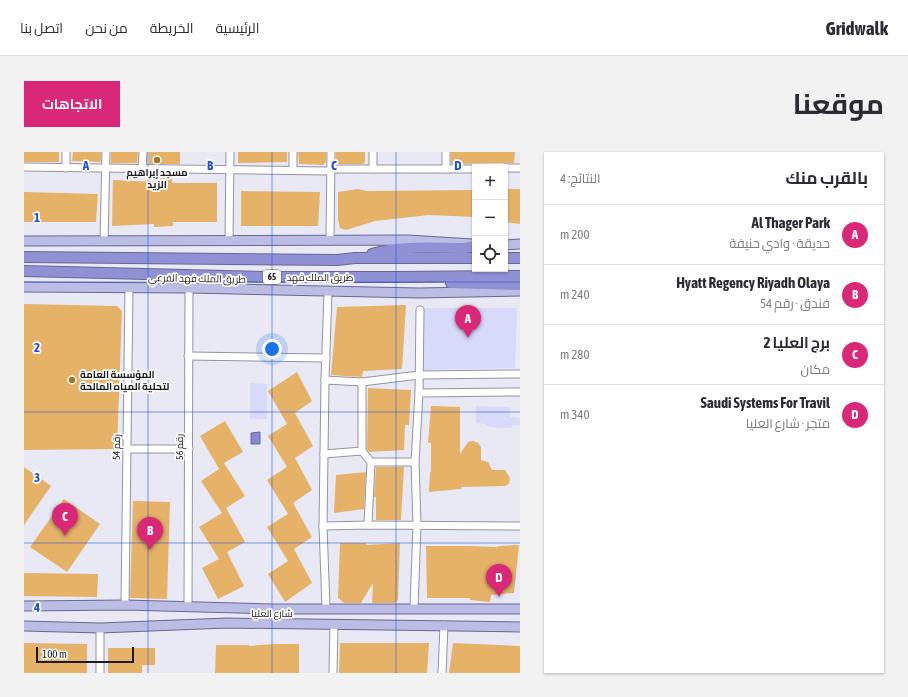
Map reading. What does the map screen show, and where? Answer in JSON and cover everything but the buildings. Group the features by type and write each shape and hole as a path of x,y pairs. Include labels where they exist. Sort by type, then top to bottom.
{"highway":[{"path":"355,258 383,251 419,248 465,248 472,246"},
{"name":"طريق الملك فهد","path":"24,257 329,260 355,258 472,258"},
{"path":"508,258 520,258"},
{"name":"طريق الملك فهد","path":"24,271 269,277 520,276"},
{"path":"396,277 425,282 520,285"}],"main road":[{"path":"24,241 409,240 472,245"},
{"path":"508,244 520,244"},
{"path":"24,283 41,287"},
{"path":"24,287 41,287"},
{"name":"طريق الملك فهد الفرعي","path":"41,287 189,288 419,293 520,291"},
{"name":"شارع العليا","path":"24,606 125,605 270,609 414,608 520,610"},
{"path":"227,623 234,620 235,616 235,611 230,608"},
{"path":"268,624 259,622 255,617 259,611 270,609"},
{"name":"شارع العليا","path":"24,626 100,628 227,623 520,626"}],"street":[{"path":"66,152 66,168"},
{"path":"104,241 106,152"},
{"path":"142,169 143,152"},
{"path":"229,241 230,152"},
{"path":"293,152 293,170"},
{"path":"330,241 331,152"},
{"path":"373,152 373,169"},
{"path":"446,152 446,169"},
{"path":"24,168 328,171 331,169 472,169"},
{"path":"508,168 520,168"},
{"name":"رقم 54","path":"125,605 128,288"},
{"name":"رقم 56","path":"188,607 189,288"},
{"path":"326,608 323,526 328,292"},
{"path":"414,608 417,525 415,462 420,393 420,310"},
{"path":"188,356 326,358"},
{"path":"325,380 362,382 419,374 520,374"},
{"path":"362,382 362,451 371,462 368,525"},
{"path":"420,393 520,392"},
{"path":"126,449 189,449"},
{"path":"324,454 362,451"},
{"path":"371,462 415,462"},
{"path":"323,526 520,526"},
{"path":"333,673 334,624"},
{"path":"442,673 444,625"},
{"path":"100,628 100,673"}],"shaded area":[{"path":"422,308 517,308 515,368 420,370"},
{"path":"250,383 267,384 267,419 250,419"},
{"path":"476,406 510,407 510,417 520,418 520,425 513,425 511,428 490,427 485,424 476,423"}],"water":[{"path":"260,432 260,444 251,444 251,433"}],"place":[{"name":"مسجد إبراهيم الزيد","path":"157,160"},
{"name":"Al Thager Park","path":"468,338"},
{"name":"المؤسسة العامة لتحلية المياه المالحة","path":"72,380"},
{"name":"برج العليا 2","path":"65,536"},
{"name":"Hyatt Regency Riyadh Olaya","path":"150,550"},
{"name":"Saudi Systems For Travil","path":"499,597"}]}
